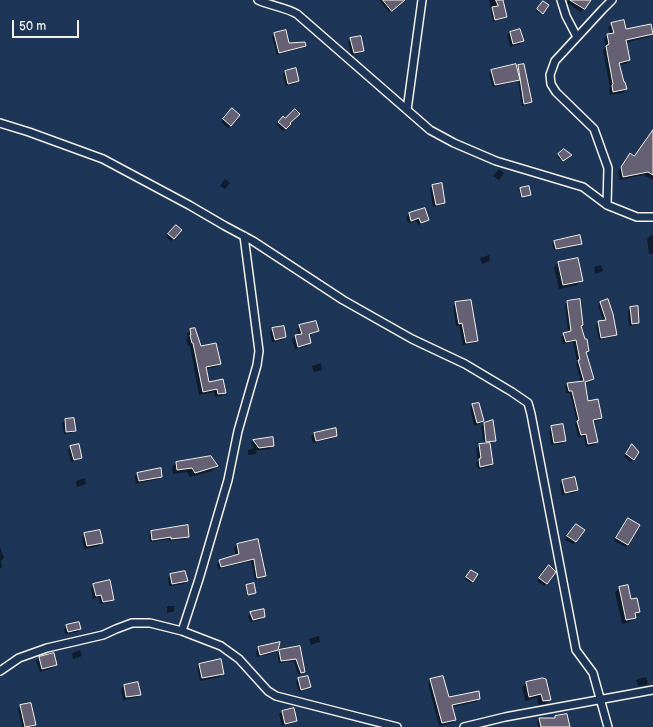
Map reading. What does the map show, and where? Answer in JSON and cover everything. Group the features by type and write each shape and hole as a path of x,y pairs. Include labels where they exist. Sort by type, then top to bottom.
{"street":[{"path":"258,0 288,9 297,14 430,130 454,143 496,160 583,187 607,205 637,217 653,217"},
{"path":"408,110 422,0"},
{"path":"561,0 566,16 576,37"},
{"path":"607,205 608,168 594,129 556,92 551,84 550,75 554,61 612,0"},
{"path":"0,123 103,159 253,241 343,300 412,339 465,364 528,403 576,650 593,673 602,700 608,727"},
{"path":"182,631 228,480 238,431 257,365 259,351 244,236"},
{"path":"0,671 19,658 32,652 103,636 132,623 150,623 182,631 221,646 239,659 268,691 276,696 394,727"},
{"path":"464,727 505,717 653,690"}],"building":[{"path":"383,0 405,0 392,11"},
{"path":"496,0 503,0 507,17 495,20 492,7 498,6"},
{"path":"570,0 591,0 585,9"},
{"path":"543,1 549,5 543,14 537,9"},
{"path":"624,20 626,29 651,24 653,34 626,40 630,60 619,63 627,89 613,92 613,84 606,46 609,44 607,34 614,33 611,23"},
{"path":"520,29 524,41 513,44 510,32"},
{"path":"286,30 289,43 305,42 306,46 279,53 274,33"},
{"path":"361,36 364,51 354,53 350,38"},
{"path":"516,64 520,80 495,85 491,70"},
{"path":"524,64 532,102 524,104 518,65"},
{"path":"296,68 299,81 288,84 285,71"},
{"path":"232,108 240,115 231,126 223,119"},
{"path":"295,109 300,114 286,129 278,122 283,116 285,118"},
{"path":"653,130 653,175 648,172 623,177 621,167 630,153 634,156"},
{"path":"564,149 572,155 563,161 558,154"},
{"path":"442,183 445,203 436,205 432,185"},
{"path":"529,186 531,195 522,197 520,188"},
{"path":"425,208 429,220 421,223 419,218 411,221 409,213"},
{"path":"176,225 182,230 174,239 168,234"},
{"path":"580,235 582,244 556,249 554,241"},
{"path":"578,258 583,281 563,285 558,262"},
{"path":"580,299 583,325 581,326 585,339 587,339 589,351 586,352 594,379 585,382 588,401 598,399 602,418 593,420 598,442 588,444 586,434 581,435 572,391 569,391 567,383 584,381 578,360 580,360 576,340 566,342 563,333 571,331 567,301"},
{"path":"608,299 613,314 617,335 601,338 598,321 606,320 600,302"},
{"path":"471,300 478,341 466,343 462,323 459,324 455,302"},
{"path":"638,306 639,323 632,324 630,307"},
{"path":"316,321 319,331 309,334 311,343 298,347 295,335 302,334 299,325"},
{"path":"284,326 286,337 275,340 272,328"},
{"path":"195,328 201,346 216,343 221,364 206,367 209,382 223,379 226,393 218,394 217,389 203,392 190,335 190,329"},
{"path":"479,403 484,421 477,423 472,404"},
{"path":"74,418 76,431 66,432 65,419"},
{"path":"493,420 496,441 486,442 484,423"},
{"path":"563,424 566,441 554,443 551,426"},
{"path":"336,428 337,436 316,441 314,433"},
{"path":"273,437 274,446 259,448 253,440"},
{"path":"490,443 493,464 480,467 479,459 481,458 479,444"},
{"path":"79,444 82,458 74,460 70,446"},
{"path":"632,444 639,452 634,460 626,454"},
{"path":"211,456 218,466 195,473 192,468 177,470 176,462"},
{"path":"161,468 162,477 139,481 137,473"},
{"path":"575,477 578,490 565,493 562,480"},
{"path":"628,518 640,525 628,545 616,538"},
{"path":"576,524 585,530 576,542 567,536"},
{"path":"188,525 189,537 171,539 171,537 152,540 151,531"},
{"path":"100,530 103,543 87,546 84,533"},
{"path":"258,539 266,576 257,578 254,559 221,567 219,560 239,554 237,544"},
{"path":"549,565 556,572 547,584 539,578"},
{"path":"471,570 478,574 473,582 466,577"},
{"path":"185,571 188,581 172,584 170,574"},
{"path":"110,580 114,600 103,602 101,595 96,596 93,584"},
{"path":"254,583 256,593 248,595 246,585"},
{"path":"628,585 631,599 637,598 640,612 635,613 636,618 626,620 619,587"},
{"path":"264,609 265,617 253,620 250,612"},
{"path":"79,622 81,629 68,632 66,625"},
{"path":"280,642 278,650 260,655 258,647"},
{"path":"300,646 305,672 301,673 296,659 281,661 279,650"},
{"path":"54,653 57,665 42,669 39,657"},
{"path":"221,659 224,674 202,678 199,664"},
{"path":"308,676 311,687 301,690 298,678"},
{"path":"443,676 449,697 479,691 480,699 452,705 456,720 442,723 430,679"},
{"path":"543,678 546,679 551,700 543,701 541,694 529,697 526,682"},
{"path":"138,682 141,695 126,697 124,685"},
{"path":"31,703 36,725 25,727 20,705"},
{"path":"294,708 297,721 285,724 282,711"},
{"path":"567,714 570,727 541,727 539,718 555,718 555,716"}]}
